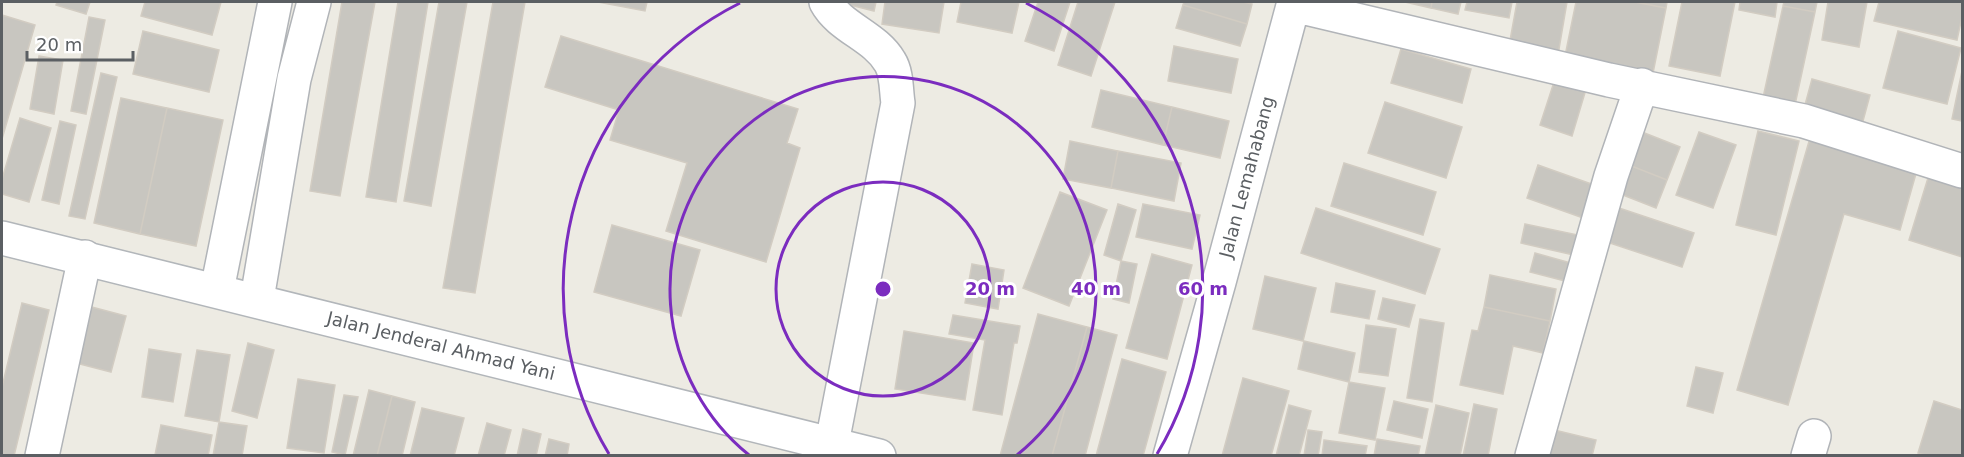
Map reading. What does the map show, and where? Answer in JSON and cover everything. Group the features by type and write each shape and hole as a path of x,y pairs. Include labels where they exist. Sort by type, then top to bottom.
{"street":[{"path":"217,290 275,2"},
{"path":"256,299 294,79 314,2"},
{"path":"826,2 832,13 876,46 890,62 898,103 832,443"},
{"path":"1293,3 1804,121 1962,171"},
{"name":"Jalan Lemahabang","path":"1170,456 1293,3"},
{"path":"1532,456 1605,198 1642,85"},
{"name":"Jalan Jenderal Ahmad Yani","path":"2,238 256,299 879,456"},
{"path":"42,456 85,257"}],"building":[{"path":"57,2 90,2 86,14 56,5"},
{"path":"145,2 221,2 212,35 141,16"},
{"path":"342,2 375,2 340,196 310,191"},
{"path":"398,2 428,2 396,202 366,197"},
{"path":"439,2 467,2 431,206 404,201"},
{"path":"493,2 525,2 475,293 443,288"},
{"path":"598,2 647,2 645,11"},
{"path":"846,2 876,2 874,11 846,4"},
{"path":"885,2 944,2 939,33 882,24"},
{"path":"961,2 1019,2 1012,33 957,22"},
{"path":"1038,2 1070,2 1054,51 1025,41"},
{"path":"1078,2 1115,2 1091,76 1058,65"},
{"path":"1184,2 1252,4 1247,24 1183,5"},
{"path":"1405,2 1432,2 1431,8"},
{"path":"1432,2 1461,2 1458,14 1431,8"},
{"path":"1467,2 1512,2 1509,18 1465,10"},
{"path":"1517,2 1567,2 1558,55 1509,46"},
{"path":"1576,2 1635,2 1666,8 1652,78 1564,61"},
{"path":"1635,2 1667,2 1666,8"},
{"path":"1682,2 1735,2 1720,76 1669,66"},
{"path":"1740,2 1777,2 1775,17 1739,10"},
{"path":"1784,2 1817,2 1815,12 1783,6"},
{"path":"1828,2 1867,2 1859,47 1822,40"},
{"path":"1879,2 1962,2 1962,17 1957,40 1874,21"},
{"path":"1183,5 1247,24 1240,46 1176,28"},
{"path":"1783,6 1815,12 1793,114 1761,107"},
{"path":"2,15 35,25 2,139"},
{"path":"89,17 105,20 86,114 71,111"},
{"path":"143,31 219,50 209,92 133,74"},
{"path":"1898,31 1961,48 1947,104 1883,88"},
{"path":"561,36 798,109 787,143 800,148 766,262 666,231 687,163 610,140 619,110 545,87"},
{"path":"1174,46 1238,59 1231,93 1168,81"},
{"path":"1401,49 1471,69 1462,103 1391,83"},
{"path":"39,56 63,60 54,114 30,109"},
{"path":"1962,71 1962,121 1952,119"},
{"path":"101,73 117,77 85,219 69,216"},
{"path":"1556,76 1587,86 1572,136 1540,125"},
{"path":"1812,79 1870,95 1860,132 1802,116"},
{"path":"1101,90 1172,107 1163,145 1092,127"},
{"path":"121,98 167,108 140,234 94,223"},
{"path":"1385,102 1462,127 1446,178 1368,153"},
{"path":"1172,107 1229,121 1220,158 1163,145"},
{"path":"167,108 223,120 196,246 140,234"},
{"path":"20,118 51,128 29,202 2,194 2,179"},
{"path":"60,121 76,125 59,204 42,200"},
{"path":"1758,131 1799,141 1776,235 1736,225"},
{"path":"1642,132 1680,147 1667,180 1629,165"},
{"path":"1699,132 1736,145 1713,208 1676,195"},
{"path":"1810,138 1919,163 1900,230 1844,214 1788,405 1737,390"},
{"path":"1070,141 1118,151 1111,188 1063,179"},
{"path":"1118,151 1181,163 1174,201 1111,188"},
{"path":"1344,163 1436,192 1423,235 1331,206"},
{"path":"1538,165 1597,186 1586,219 1527,198"},
{"path":"1629,165 1667,180 1656,208 1618,193"},
{"path":"1928,178 1962,189 1962,257 1909,240"},
{"path":"1060,192 1107,210 1069,306 1023,288"},
{"path":"1118,204 1136,210 1121,261 1104,255"},
{"path":"1143,204 1200,215 1192,249 1136,237"},
{"path":"1610,205 1694,233 1682,267 1598,239"},
{"path":"1316,208 1440,249 1425,294 1301,253"},
{"path":"1525,224 1578,235 1574,255 1521,243"},
{"path":"612,225 700,250 681,316 594,292"},
{"path":"1535,253 1578,265 1573,283 1530,272"},
{"path":"1152,254 1192,265 1167,359 1126,348"},
{"path":"1121,261 1137,264 1129,303 1113,299"},
{"path":"972,264 1004,270 998,309 965,303"},
{"path":"1490,275 1556,289 1550,321 1484,307"},
{"path":"1265,276 1316,288 1303,341 1253,329"},
{"path":"1336,283 1375,291 1369,319 1331,312"},
{"path":"1383,298 1415,305 1409,327 1378,319"},
{"path":"22,303 49,310 14,456 2,456 2,387"},
{"path":"88,306 126,316 111,372 72,362"},
{"path":"1484,307 1550,321 1543,353 1513,346 1503,394 1460,385 1472,330 1478,331"},
{"path":"1038,314 1087,327 1052,456 1000,456"},
{"path":"953,315 1020,326 1017,343 1014,343 1002,415 973,410 985,340 949,334"},
{"path":"1420,319 1444,323 1432,402 1407,398"},
{"path":"1366,325 1396,329 1388,376 1359,372"},
{"path":"1087,327 1117,335 1085,456 1052,456"},
{"path":"904,331 974,343 965,400 895,389"},
{"path":"1304,341 1355,353 1349,382 1298,369"},
{"path":"248,343 274,350 257,418 232,411"},
{"path":"149,349 181,354 173,402 142,397"},
{"path":"197,350 230,355 219,422 185,416"},
{"path":"1122,359 1166,372 1143,456 1096,456"},
{"path":"1696,367 1723,373 1713,413 1687,406"},
{"path":"1243,378 1289,391 1271,456 1222,456"},
{"path":"298,379 335,385 324,453 287,448"},
{"path":"1349,382 1385,388 1375,440 1339,433"},
{"path":"369,390 392,396 377,456 353,456"},
{"path":"344,395 358,397 345,455 332,452"},
{"path":"392,396 415,402 402,456 377,456"},
{"path":"1394,401 1428,409 1422,438 1387,430"},
{"path":"1934,401 1962,410 1962,456 1928,456 1918,453"},
{"path":"1474,404 1497,409 1488,456 1463,456"},
{"path":"1289,405 1311,411 1299,456 1276,456"},
{"path":"1436,405 1469,413 1460,456 1425,456"},
{"path":"422,408 464,418 454,456 410,456"},
{"path":"219,422 247,426 242,456 213,456"},
{"path":"487,423 511,430 504,456 478,456"},
{"path":"161,425 212,435 208,456 155,455"},
{"path":"1546,428 1596,440 1592,456 1540,456"},
{"path":"523,429 541,434 536,456 517,456"},
{"path":"1308,430 1322,432 1318,456 1304,456"},
{"path":"549,439 569,444 567,456 545,456"},
{"path":"1377,439 1420,446 1418,456 1374,456"},
{"path":"1324,440 1367,446 1365,456 1322,456"}]}
